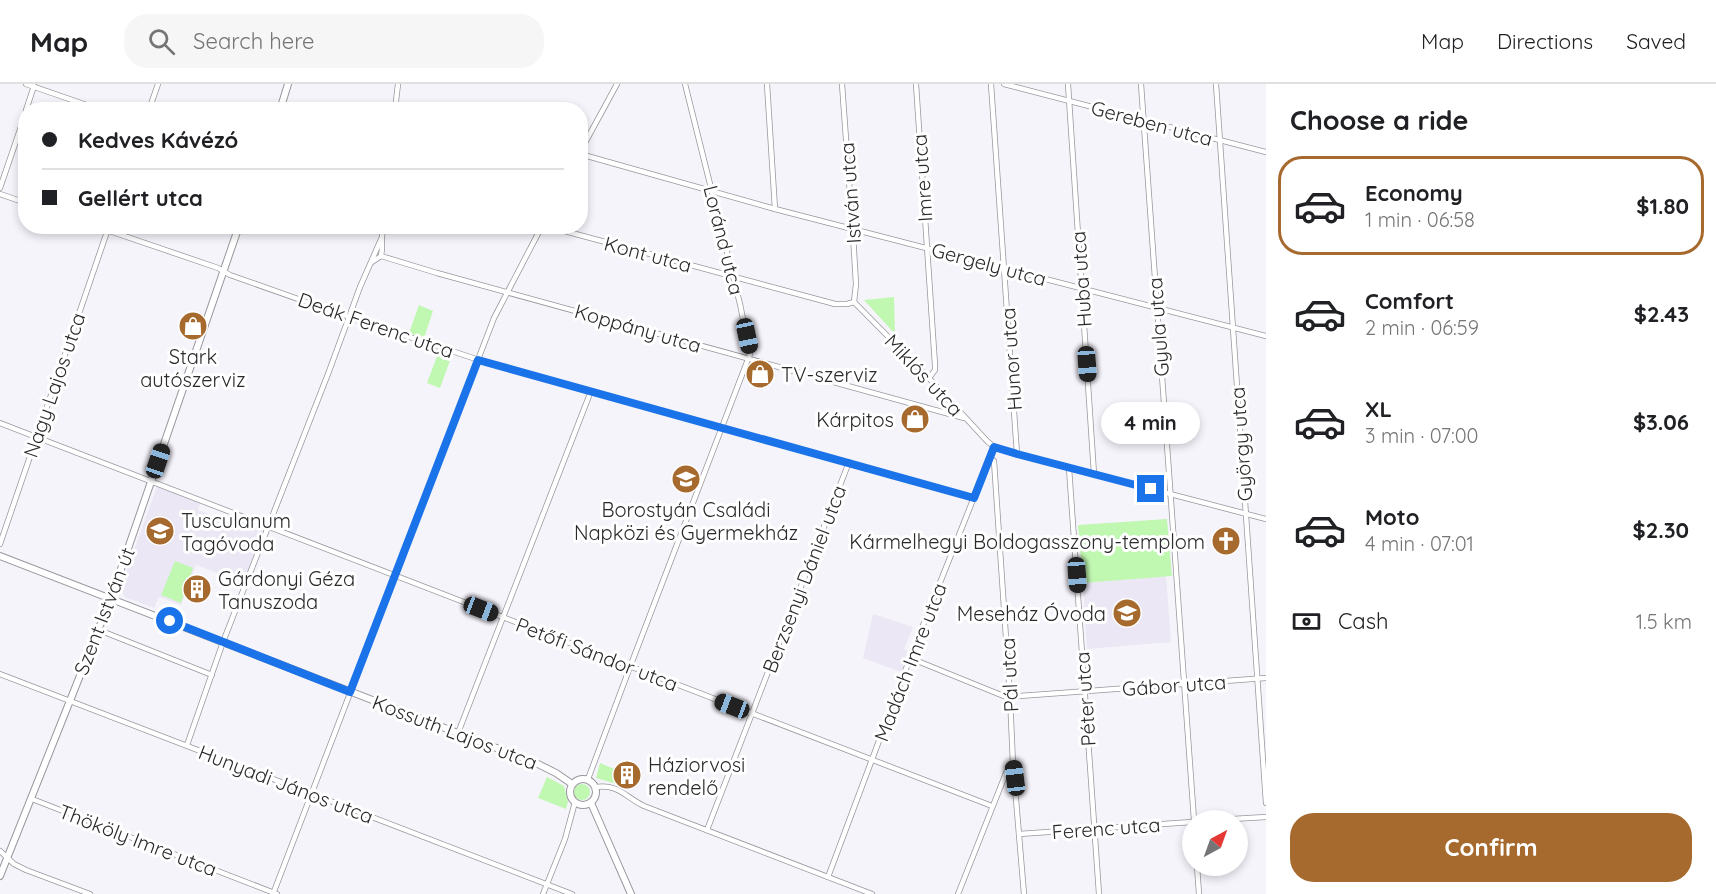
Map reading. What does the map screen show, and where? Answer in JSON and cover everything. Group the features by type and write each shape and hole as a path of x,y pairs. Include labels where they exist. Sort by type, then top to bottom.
{"street":[{"path":"26,84 80,102"},
{"path":"152,102 158,84"},
{"path":"282,102 288,84"},
{"path":"396,102 398,84"},
{"path":"588,138 617,84"},
{"name":"Loránd utca","path":"588,779 750,352 685,84"},
{"path":"767,84 775,209"},
{"name":"István utca","path":"842,84 853,229 856,284 854,302"},
{"name":"Imre utca","path":"916,84 935,365 935,370 929,378"},
{"name":"Hunor utca","path":"991,84 1017,454"},
{"name":"Gereben utca","path":"1004,84 1266,152"},
{"name":"Huba utca","path":"1068,84 1094,474"},
{"name":"Gyula utca","path":"1141,84 1192,810"},
{"name":"György utca","path":"1216,84 1266,803"},
{"path":"29,102 34,85"},
{"path":"0,188 18,135"},
{"name":"Gergely utca","path":"588,155 775,209 1266,336"},
{"path":"0,194 18,200"},
{"name":"Nagy Lajos utca","path":"0,544 106,234"},
{"name":"Deák Ferenc utca","path":"122,234 349,317 478,360 974,498"},
{"name":"Szent István út","path":"0,876 111,598 236,234"},
{"path":"372,262 381,256 382,234"},
{"path":"275,894 311,793 494,318 540,234"},
{"name":"Kont utca","path":"573,234 835,304 854,302"},
{"path":"187,746 223,642 382,237"},
{"name":"Koppány utca","path":"381,256 964,418"},
{"name":"Miklós utca","path":"854,302 994,447"},
{"path":"458,733 591,391"},
{"name":"Petőfi Sándor utca","path":"0,423 992,806"},
{"path":"994,447 1266,519"},
{"name":"Madách Imre utca","path":"828,877 910,658 994,447"},
{"name":"Pál utca","path":"990,458 994,461 995,468 1013,764 1024,894"},
{"name":"Berzsenyi Dániel utca","path":"707,830 849,462"},
{"name":"Péter utca","path":"1069,468 1099,894"},
{"name":"Kossuth Lajos utca","path":"0,556 538,764 572,784"},
{"path":"104,632 212,675"},
{"path":"910,658 1003,697 1010,697"},
{"name":"Hunyadi János utca","path":"0,674 572,894"},
{"name":"Gábor utca","path":"1010,697 1266,678"},
{"path":"958,894 1006,772 1013,764"},
{"path":"596,787 596,796 591,803 583,805 574,802 570,796 572,784 579,779 588,779 596,787 620,790 644,806 872,894"},
{"name":"Thököly Imre utca","path":"32,799 275,894"},
{"path":"543,894 565,839 574,802"},
{"path":"591,803 631,894"},
{"path":"1248,818 1266,817"},
{"name":"Ferenc utca","path":"1019,834 1182,822"},
{"path":"0,851 14,864 26,870 90,894"},
{"path":"1198,876 1199,894"}],"shaded area":[{"path":"158,484 201,501 198,510 233,523 237,515 269,528 246,584 196,565 181,605 159,597 154,608 125,597 120,588"},
{"name":"Meseház Óvoda","path":"1166,576 1171,642 1087,649 1083,583"},
{"path":"873,614 913,627 904,649 908,651 901,672 863,658"}],"green space":[{"path":"894,297 895,334 864,300"},
{"path":"419,305 433,311 424,338 409,333"},
{"path":"439,351 452,355 440,388 427,383"},
{"path":"1167,519 1172,576 1083,583 1078,525"},
{"path":"175,561 193,568 181,603 161,595"},
{"path":"600,763 624,773 620,785 596,778"},
{"path":"547,777 564,786 568,802 566,809 538,798"},
{"path":"582,784 588,786 590,792 588,798 582,800 576,798 574,792 576,786"}],"water":[{"path":"195,579 206,583 198,603 187,599"}],"place":[{"name":"Stark autószerviz","path":"193,326"},
{"name":"TV-szerviz","path":"760,374"},
{"name":"Kárpitos","path":"915,419"},
{"name":"Borostyán Családi Napközi és Gyermekház","path":"686,479"},
{"name":"Tusculanum Tagóvoda","path":"160,531"},
{"name":"Kármelhegyi Boldogasszony-templom","path":"1226,541"},
{"name":"Gárdonyi Géza Tanuszoda","path":"197,589"},
{"name":"Meseház Óvoda","path":"1127,613"},
{"name":"Háziorvosi rendelő","path":"627,775"}],"route":[{"path":"170,621 350,692 478,360 974,498 994,447 1151,489"}]}
